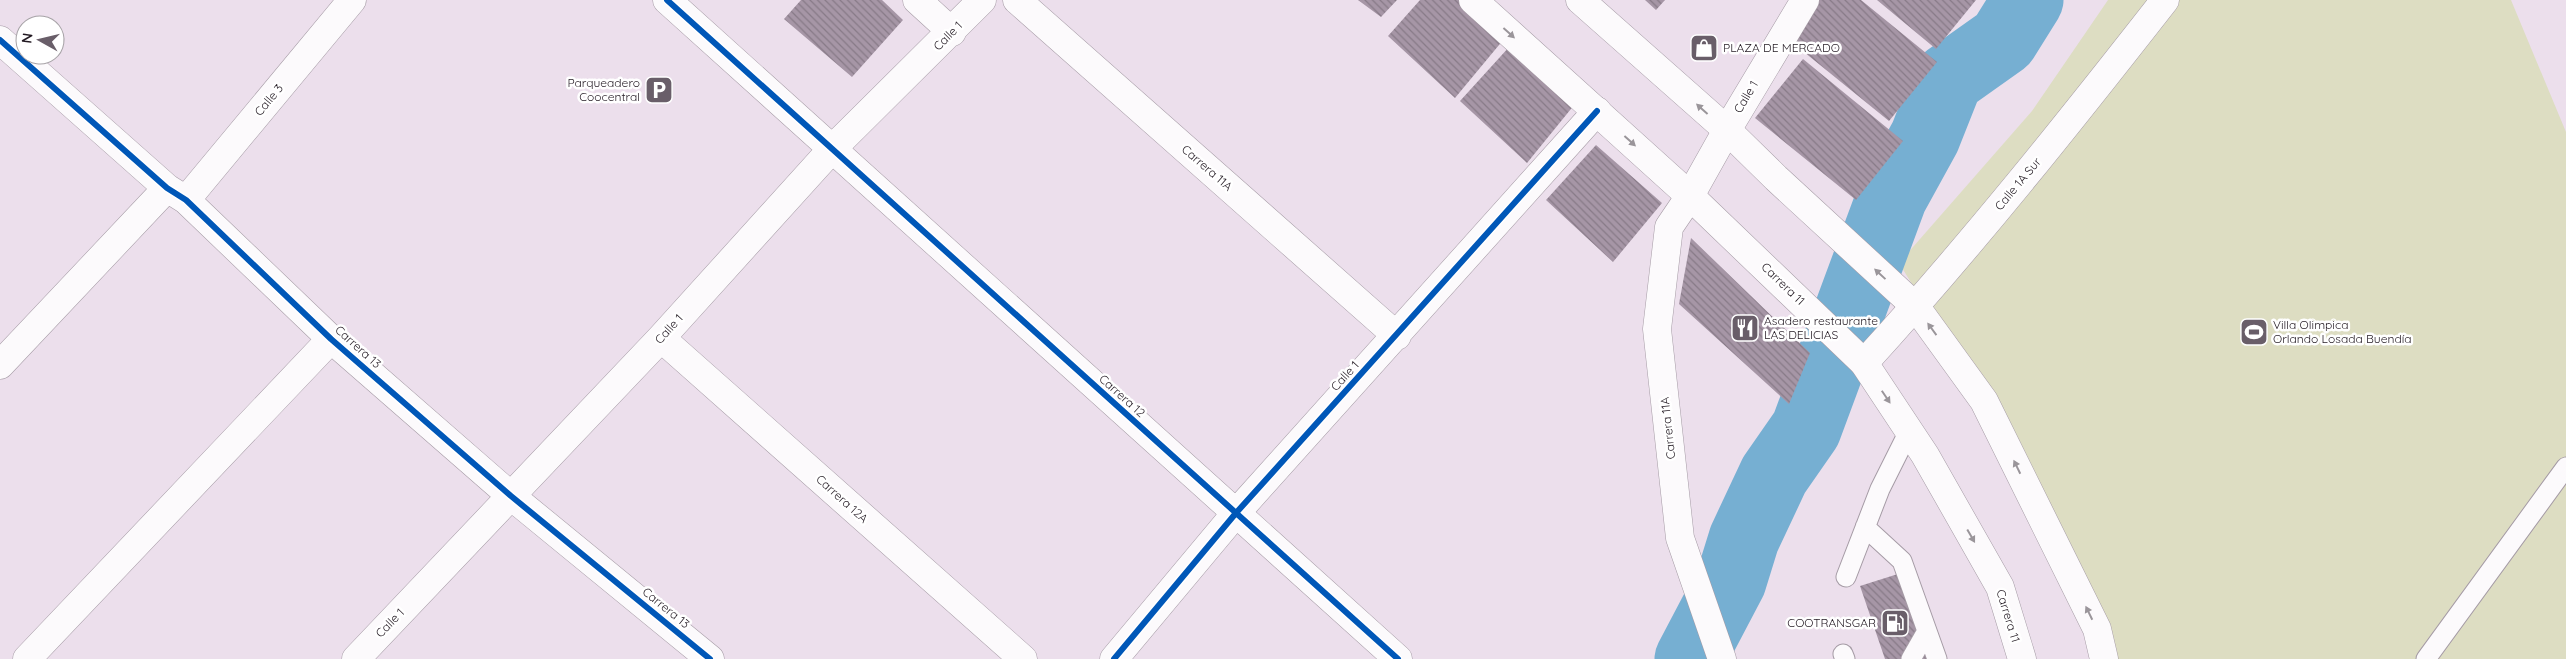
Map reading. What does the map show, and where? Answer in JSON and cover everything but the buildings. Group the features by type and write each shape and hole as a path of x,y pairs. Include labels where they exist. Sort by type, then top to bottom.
{"street":[{"name":"Calle 3","path":"0,365 176,194 352,0"},
{"name":"Carrera 12","path":"667,0 1398,659"},
{"path":"917,0 952,32"},
{"name":"Calle 1","path":"356,659 661,338 832,149 952,32 982,0"},
{"name":"Carrera 11A","path":"1017,0 1397,336"},
{"name":"Carrera 11","path":"1473,0 1690,196 1861,360 1909,431 2000,586 2022,659"},
{"path":"1580,0 1727,130 1776,178 1916,307 1984,401 2097,629 2104,659"},
{"name":"Calle 1","path":"1690,196 1805,0"},
{"name":"Calle 1A Sur","path":"1861,360 1916,307 2056,139 2165,0"},
{"name":"Carrera 13","path":"0,40 176,194 331,339 511,496 710,659"},
{"name":"Calle 1","path":"1114,659 1236,513 1397,336 1597,111"},
{"name":"Carrera 11A","path":"1690,196 1669,227 1657,329 1680,538 1722,659"},
{"name":"Carrera 12A","path":"661,338 1024,659"},
{"path":"27,659 331,339"}],"lane":[{"path":"1846,577 1880,489 1909,431"},
{"path":"2426,659 2566,467"},
{"path":"1864,527 1902,561 1937,659"},
{"path":"1911,659 1927,631"}],"green space":[{"name":"Villa Olimpica Orlando Losada Buendía","path":"2108,0 2511,0 2566,132 2566,659 2102,659 1984,401 1899,263 2032,111"}],"waterway":[{"path":"1690,659 1731,581 1744,539 1774,475 1806,429 1892,197 1925,137 1948,79 2003,40 2028,0"}],"cycle path":[{"path":"667,0 1398,659"},
{"path":"0,40 167,188 186,200 331,339 511,496 710,659"},
{"path":"1114,659 1236,513 1597,111"}],"place":[{"name":"PLAZA DE MERCADO","path":"1704,48"},
{"name":"Parqueadero Coocentral","path":"659,90"},
{"name":"Asadero restaurante LAS DELICIAS","path":"1745,328"},
{"name":"Villa Olimpica Orlando Losada Buendía","path":"2254,332"},
{"name":"COOTRANSGAR","path":"1895,623"}]}
